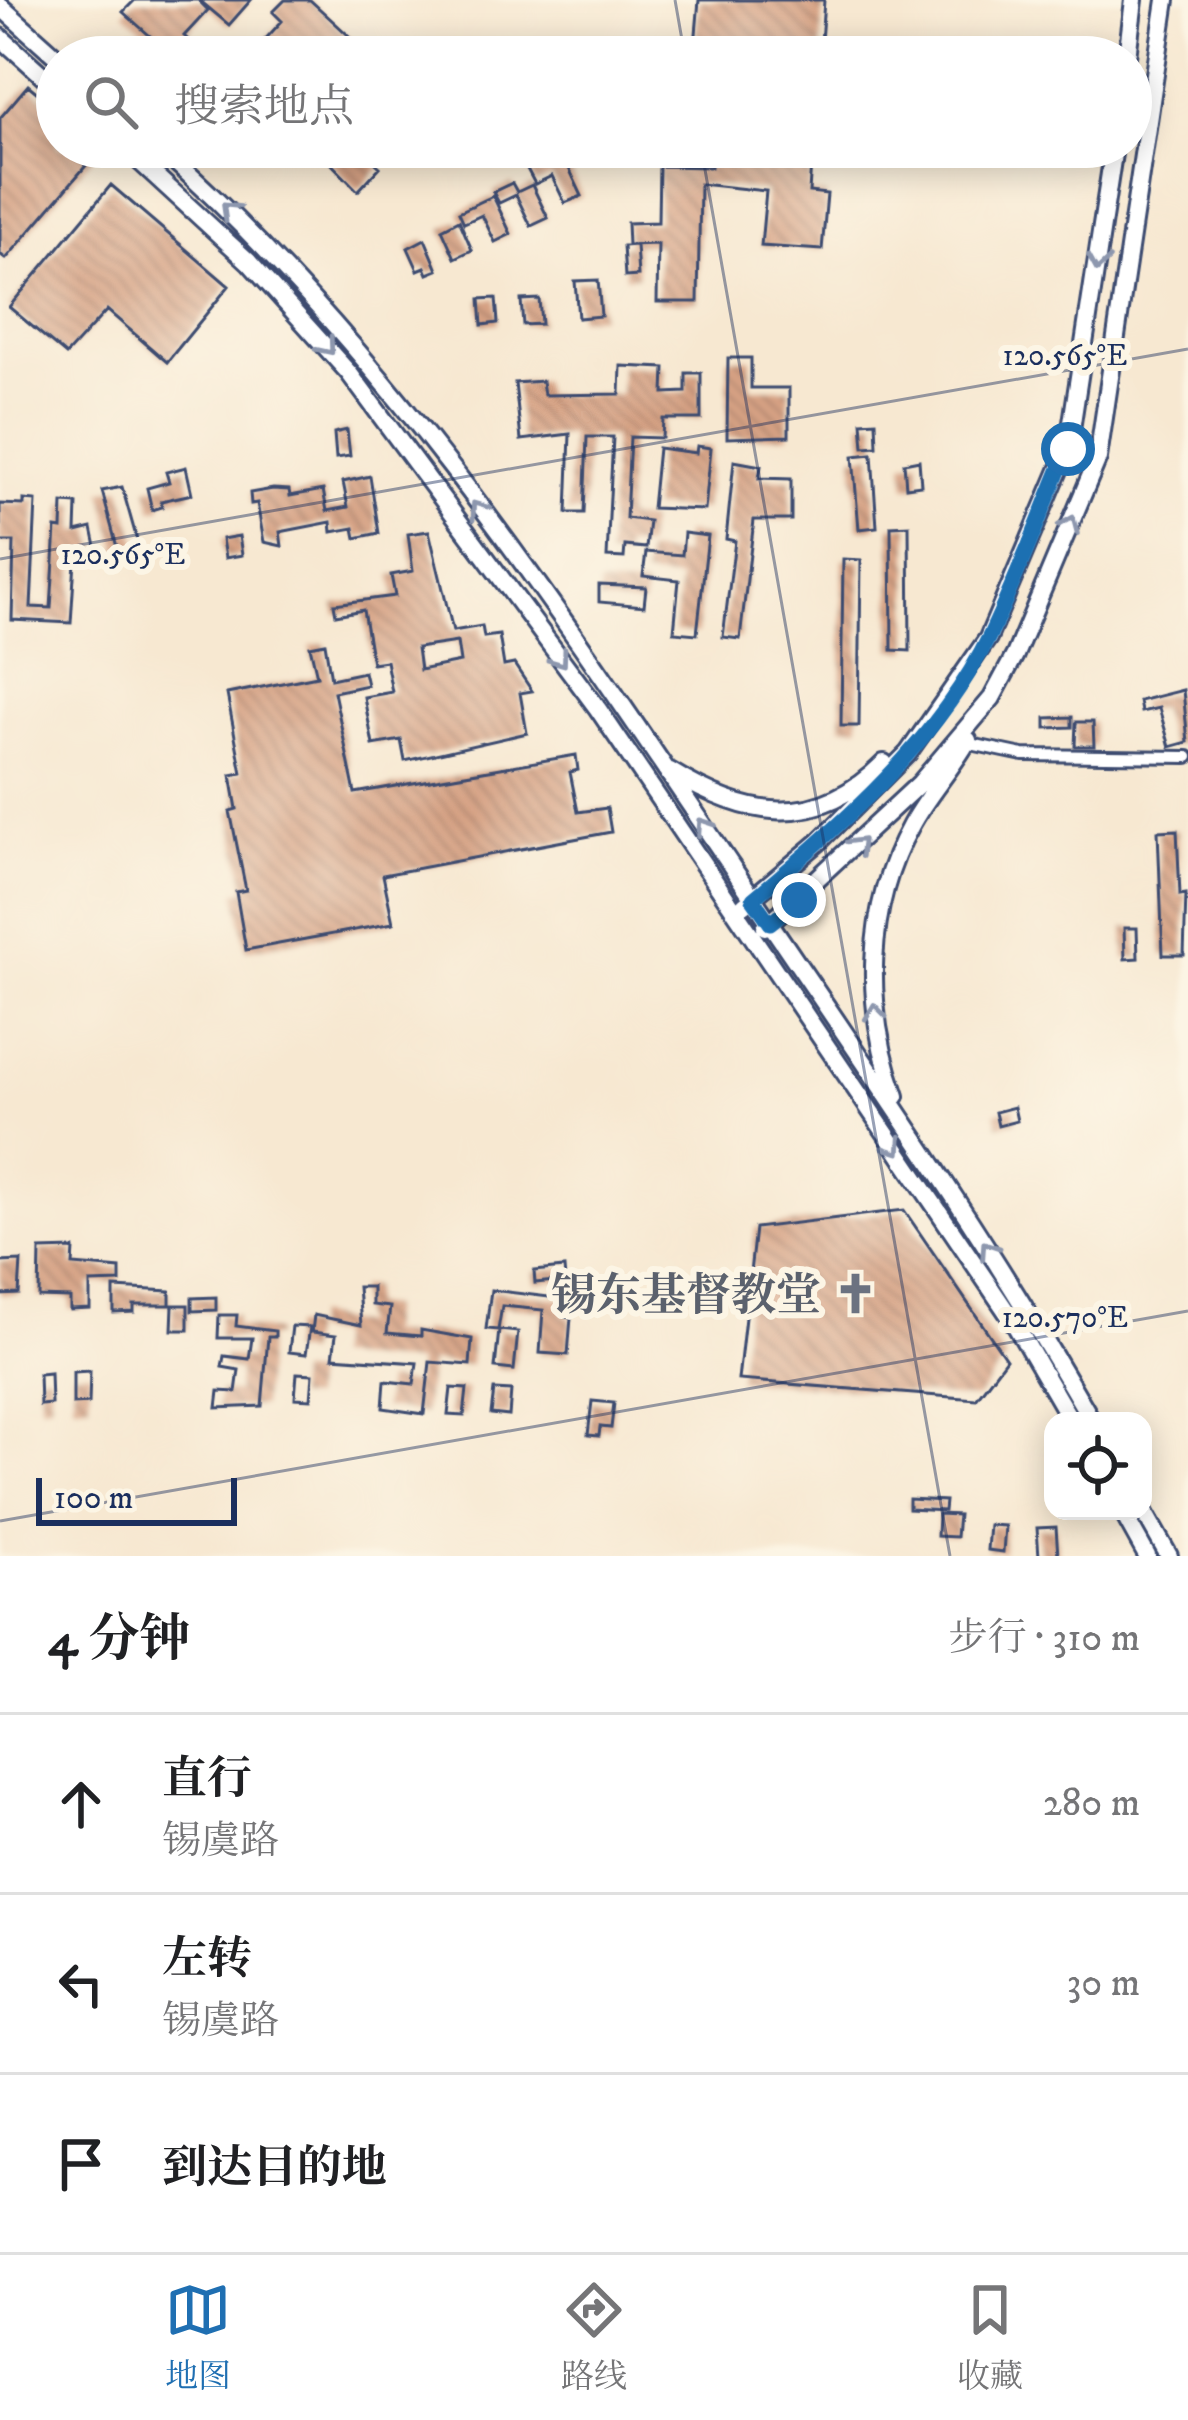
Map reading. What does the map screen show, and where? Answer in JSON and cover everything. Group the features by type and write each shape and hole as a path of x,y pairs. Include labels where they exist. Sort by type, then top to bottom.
{"main road":[{"path":"1130,36 1134,0"},
{"path":"1152,94 1166,0"},
{"path":"0,6 36,38"},
{"path":"0,38 36,70"},
{"path":"147,168 249,262 350,373 598,709 1013,1321 1066,1412"},
{"path":"182,168 264,244 367,358 664,767 965,1214 1086,1412"},
{"path":"736,911 863,800 949,699 988,638 1068,449 1111,168"},
{"path":"906,1125 878,1035 873,992 878,920 911,823 992,698 1098,458 1141,168"},
{"path":"751,936 920,783 992,698"},
{"path":"664,767 747,809 816,806 869,778 949,699"},
{"path":"1127,1520 1148,1556"},
{"path":"1149,1520 1169,1556"}],"street":[{"path":"966,743 1023,755 1188,757"}],"building":[{"path":"135,0 198,0 208,10 184,36 150,36 123,12"},
{"path":"199,0 251,0 229,25"},
{"path":"285,0 310,0 349,36 268,36 282,21 273,12"},
{"path":"699,0 824,0 821,36 696,36"},
{"path":"28,85 36,92 36,168 84,168 6,259 0,254 0,118"},
{"path":"336,168 379,168 358,191"},
{"path":"527,168 569,168 582,196 565,203 552,176 535,184"},
{"path":"659,168 811,168 809,192 827,194 822,250 761,246 766,191 700,184 698,302 657,302 658,244 628,245 627,223 658,222"},
{"path":"512,183 517,192 532,185 548,218 531,226 516,195 499,203 493,192"},
{"path":"111,185 229,286 167,362 107,310 66,355 9,307"},
{"path":"493,196 511,234 495,242 482,215 464,223 459,212"},
{"path":"459,220 472,250 455,258 442,229"},
{"path":"425,239 438,270 428,274 425,267 418,270 408,248"},
{"path":"636,245 638,276 625,277 623,246"},
{"path":"598,280 601,316 578,318 575,281"},
{"path":"496,298 498,323 482,325 480,299"},
{"path":"539,299 541,324 523,325 521,300"},
{"path":"728,358 751,358 751,388 789,388 789,436 727,438"},
{"path":"621,366 665,368 664,393 686,392 686,373 701,373 701,419 663,419 662,438 630,437 626,518 649,521 646,548 625,546 624,558 607,557 613,437 587,437 584,513 567,513 570,434 521,440 515,383 542,381 544,395 620,394"},
{"path":"876,421 877,446 864,447 862,422"},
{"path":"347,430 350,456 336,458 334,433"},
{"path":"697,446 711,448 705,510 652,508 658,448 696,453"},
{"path":"872,454 877,527 859,529 853,456"},
{"path":"919,460 921,485 906,487 904,463"},
{"path":"734,461 761,466 759,478 791,479 791,520 754,520 740,639 723,637 735,541 726,539"},
{"path":"186,467 192,494 161,501 162,507 152,510 147,488 169,482 166,472"},
{"path":"370,476 379,533 356,538 354,528 332,532 331,522 280,532 282,546 264,542 257,503 251,504 250,493 289,490 290,496 323,490 327,511 348,507 343,482"},
{"path":"122,487 139,547 118,551 102,491"},
{"path":"24,500 36,501 31,607 51,608 56,528 62,529 63,503 77,504 76,532 92,528 98,556 75,561 71,623 12,620 14,542 0,542 0,504 24,505"},
{"path":"909,525 910,651 892,650 891,526"},
{"path":"429,531 453,631 482,626 484,637 499,635 504,666 514,664 532,691 520,693 527,733 405,761 401,740 373,745 364,697 392,692 386,661 372,663 363,610 336,615 334,604 395,596 391,575 413,571 408,534","holes":["457,642 460,662 420,670 417,648"]},
{"path":"684,533 708,536 697,634 674,632 679,580 643,576 646,552 682,555"},
{"path":"239,536 242,555 225,558 222,539"},
{"path":"843,559 861,560 859,726 841,726"},
{"path":"599,585 646,587 644,606 599,602"},
{"path":"325,643 331,679 364,672 367,685 334,692 355,793 576,755 578,770 570,772 578,812 607,808 611,832 383,875 393,923 246,950 236,892 246,890 230,811 237,809 231,775 242,773 227,694 317,676 310,646"},
{"path":"1183,690 1188,742 1170,747 1159,708 1141,712 1139,701"},
{"path":"1072,717 1072,727 1046,728 1046,718"},
{"path":"1076,722 1093,722 1094,746 1075,746"},
{"path":"1177,830 1180,895 1186,894 1184,955 1163,955 1158,831"},
{"path":"1124,928 1137,928 1138,958 1125,959"},
{"path":"1014,1107 1017,1121 998,1126 995,1112"},
{"name":"锡东基督教堂","path":"904,1210 1006,1359 976,1399 738,1380 755,1228"},
{"path":"74,1249 73,1265 120,1269 120,1282 90,1283 90,1309 70,1310 70,1298 39,1297 40,1250"},
{"path":"21,1261 19,1294 0,1295 0,1262"},
{"path":"564,1268 565,1280 535,1283 534,1271"},
{"path":"358,1287 372,1287 372,1305 390,1307 387,1333 421,1336 421,1330 472,1339 470,1365 430,1362 424,1414 383,1408 385,1381 414,1384 417,1363 333,1357 336,1335 312,1332 314,1315 361,1325"},
{"path":"114,1288 170,1291 170,1305 134,1305 134,1312 114,1313"},
{"path":"491,1290 566,1299 564,1316 571,1317 568,1355 540,1353 543,1310 502,1306 498,1330 486,1329"},
{"path":"216,1297 216,1310 192,1311 192,1298"},
{"path":"173,1305 188,1305 188,1330 172,1330"},
{"path":"219,1315 237,1315 236,1326 275,1331 275,1337 268,1337 262,1406 217,1408 219,1391 236,1392 239,1370 222,1367 224,1356 249,1359 252,1338 218,1338"},
{"path":"292,1326 310,1327 306,1354 289,1352"},
{"path":"499,1330 518,1332 514,1370 495,1368"},
{"path":"90,1371 89,1403 73,1404 73,1372"},
{"path":"50,1373 51,1404 40,1405 39,1374"},
{"path":"297,1373 313,1374 311,1399 295,1398"},
{"path":"451,1388 467,1389 464,1416 448,1415"},
{"path":"494,1390 511,1391 509,1416 491,1414"},
{"path":"592,1401 614,1403 611,1428 600,1427 599,1436 588,1435"},
{"path":"909,1499 945,1501 944,1511 909,1509"},
{"path":"938,1514 958,1515 956,1537 937,1536"},
{"path":"989,1525 1005,1526 1003,1552 987,1550"},
{"path":"1056,1527 1058,1556 1039,1556 1037,1528"}],"place":[{"name":"锡东基督教堂","path":"855,1294"}],"route":[{"path":"799,900 770,923 753,899 863,800 908,753 949,699 988,638 1068,449"}]}
